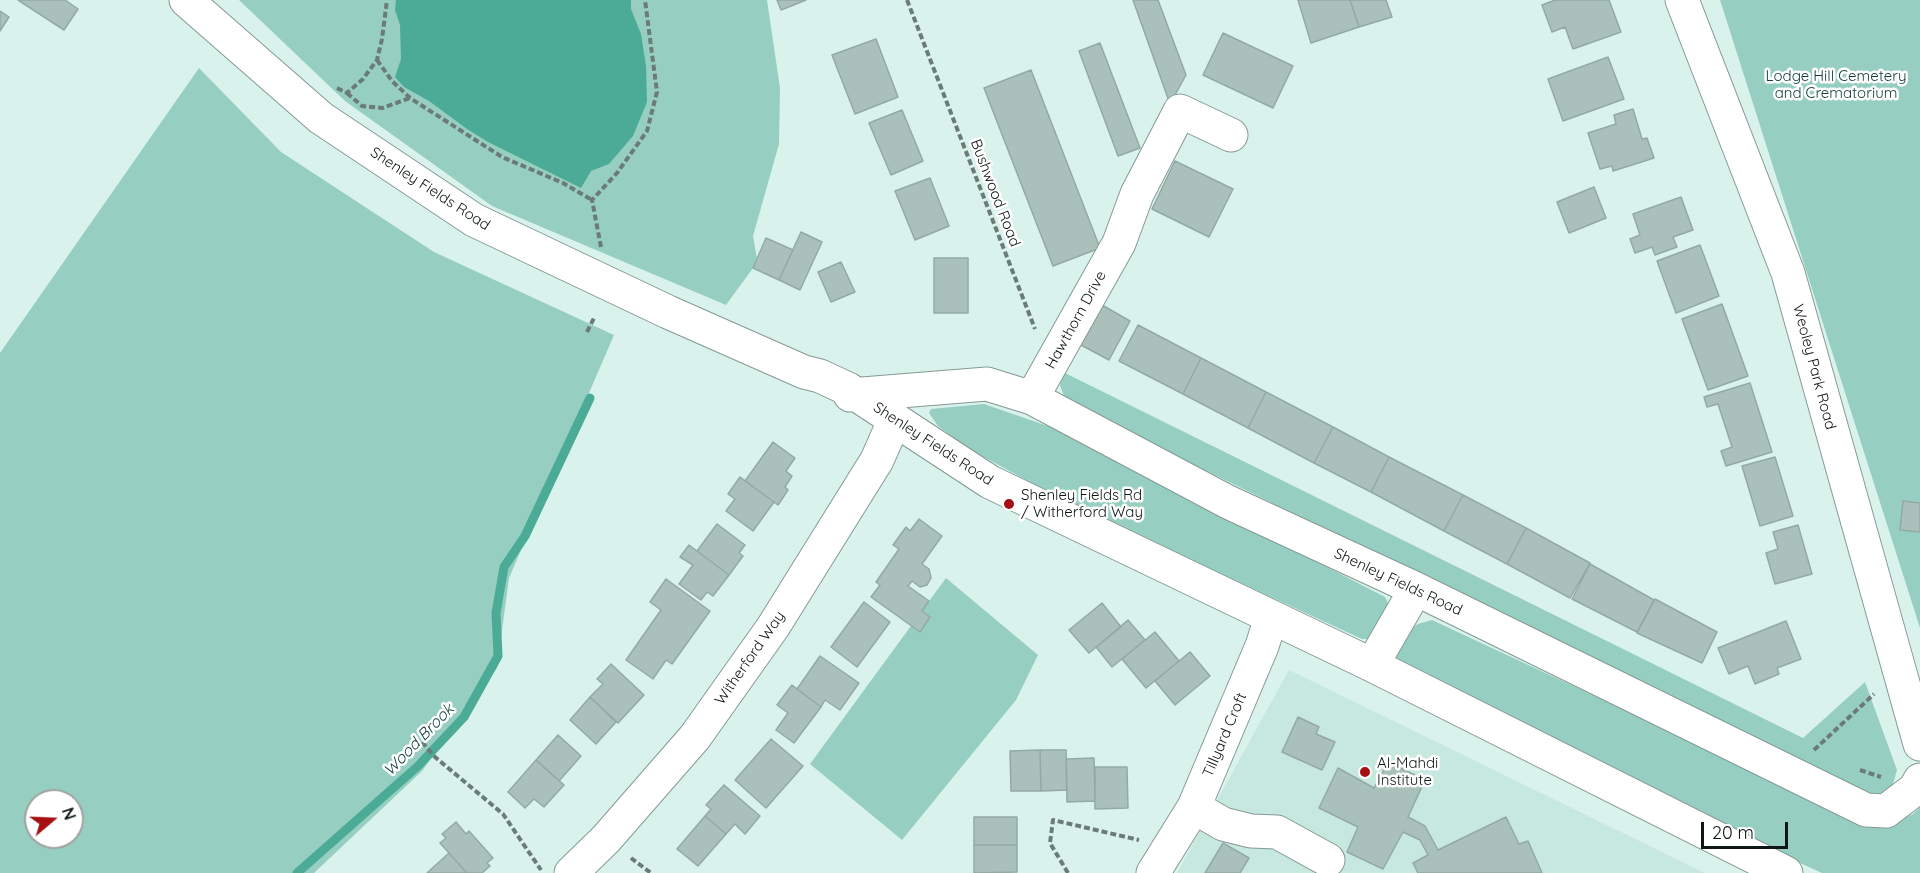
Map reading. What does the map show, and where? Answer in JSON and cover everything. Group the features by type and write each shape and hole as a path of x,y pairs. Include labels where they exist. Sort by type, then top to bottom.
{"street":[{"name":"Shenley Fields Road","path":"186,0 321,118 474,220 668,312 804,372 814,382 841,394 856,395 987,384 1032,398 1228,502 1416,589 1866,810 1886,811 1915,789 1920,780"},
{"name":"Weoley Park Road","path":"1682,0 1788,273 1920,744"},
{"name":"Hawthorn Drive","path":"1032,398 1119,243 1137,194 1180,111 1231,135"},
{"name":"Shenley Fields Road","path":"856,395 990,482 1372,665 1777,871"},
{"name":"Witherford Way","path":"571,873 606,839 701,728 779,617 877,460 895,419"},
{"path":"1372,665 1416,589"},
{"name":"Tillyard Croft","path":"1161,860 1194,807 1262,646 1271,618"},
{"path":"1194,807 1223,825 1251,831 1277,832 1328,860"}],"path":[{"path":"347,93 363,79 377,60 387,0"},
{"path":"592,200 617,173 647,132 657,92 645,0"},
{"name":"Bushwood Road","path":"907,0 1035,329"},
{"path":"377,60 392,81 410,98 502,157 563,183 592,200 603,253 592,249"},
{"path":"330,85 347,93 362,106 382,108 410,98"},
{"path":"587,332 595,316"},
{"path":"1811,753 1898,671"},
{"path":"422,742 435,757 503,814 542,873"},
{"path":"1068,873 1050,843 1053,820 1161,860"}],"shaded area":[{"path":"396,0 631,0 631,9 641,34 646,66 647,102 633,136 609,164 591,171 581,188 488,142 429,101 404,87 395,77 401,59 400,25 395,10"},
{"name":"Al-Mahdi Institute","path":"1289,670 1705,873 1177,873"}],"green space":[{"path":"239,0 767,0 780,88 779,144 753,236 757,259 753,268 726,305 492,206 345,101"},
{"name":"Lodge Hill Cemetery and Crematorium","path":"1720,0 1920,0 1920,628"},
{"path":"199,68 281,152 434,252 614,335 509,578 497,668 422,771 314,873 0,873 0,353"},
{"path":"1063,372 1803,738 1865,682 1897,770 1891,791 1872,797 1066,402 1060,385"},
{"path":"984,404 1065,432 1385,597 1391,609 1372,639 1362,639 1076,507 969,449 938,426 929,413 931,409"},
{"path":"946,578 1038,655 1016,700 902,840 810,764"},
{"path":"1432,620 1869,824 1895,823 1913,814 1920,807 1920,873 1822,873 1673,805 1397,663 1396,651 1402,634 1418,624"}],"building":[{"path":"18,0 65,0 78,9 64,30"},
{"path":"777,0 806,0 781,10"},
{"path":"1133,0 1158,0 1186,75 1170,104"},
{"path":"1298,0 1350,0 1359,27 1311,43"},
{"path":"1350,0 1386,0 1392,17 1359,27"},
{"path":"1555,0 1609,0 1621,32 1573,49 1565,27 1552,32 1542,5"},
{"path":"0,11 9,17 0,31"},
{"path":"1223,33 1293,66 1273,108 1203,75"},
{"path":"876,39 898,97 855,114 832,55"},
{"path":"1100,43 1140,148 1118,156 1079,51"},
{"path":"1608,57 1624,99 1563,121 1548,79"},
{"path":"1031,70 1100,248 1053,266 984,88"},
{"path":"1633,109 1642,139 1647,138 1654,158 1613,171 1612,166 1600,169 1588,133 1616,124 1614,115"},
{"path":"902,110 923,161 891,175 869,123"},
{"path":"1175,161 1233,189 1209,237 1152,209"},
{"path":"930,178 949,226 915,240 895,191"},
{"path":"1594,187 1606,218 1569,233 1557,202"},
{"path":"1681,197 1693,230 1673,237 1677,247 1655,255 1652,247 1635,253 1630,239 1640,235 1633,214"},
{"path":"801,232 822,242 800,290 779,280"},
{"path":"766,238 793,250 779,280 753,268"},
{"path":"1700,245 1719,296 1676,313 1657,261"},
{"path":"934,258 968,258 968,313 934,313"},
{"path":"841,262 855,292 831,302 818,272"},
{"path":"1722,304 1748,376 1708,390 1682,319"},
{"path":"1102,305 1130,321 1109,360 1081,345"},
{"path":"1138,325 1201,358 1183,394 1119,361"},
{"path":"1201,358 1266,392 1248,428 1183,394"},
{"path":"1750,383 1772,452 1726,466 1721,451 1732,447 1718,404 1707,407 1704,397"},
{"path":"1266,392 1333,427 1314,463 1248,428"},
{"path":"1333,427 1389,457 1371,492 1314,463"},
{"path":"773,442 795,458 786,471 792,476 785,487 788,490 778,505 745,481"},
{"path":"1389,457 1463,495 1444,531 1371,492"},
{"path":"1775,457 1793,516 1760,526 1742,466"},
{"path":"740,477 774,502 753,531 726,511 735,499 728,494"},
{"path":"1463,495 1526,528 1507,564 1444,531"},
{"path":"1903,501 1920,503 1920,532 1900,530"},
{"path":"919,519 942,536 922,564 929,569 931,578 927,585 920,587 912,581 908,586 929,601 922,611 930,617 920,632 871,597 880,585 876,582 899,549 893,545 906,527 910,531"},
{"path":"717,524 745,545 739,553 743,556 729,575 697,551"},
{"path":"1798,525 1812,574 1775,584 1766,553 1778,549 1773,532"},
{"path":"1526,528 1590,563 1570,598 1507,564"},
{"path":"689,545 729,575 713,596 707,592 701,600 679,584 693,565 680,557"},
{"path":"1590,564 1654,600 1637,632 1572,599"},
{"path":"666,579 710,611 672,664 666,660 653,679 626,660 661,610 650,602"},
{"path":"1655,599 1717,632 1702,663 1637,633"},
{"path":"864,602 890,622 857,667 831,647"},
{"path":"1102,603 1121,627 1089,653 1069,630"},
{"path":"1128,620 1145,640 1112,667 1096,647"},
{"path":"1786,621 1801,659 1777,668 1779,674 1755,684 1748,666 1729,674 1718,648"},
{"path":"1155,632 1179,661 1146,688 1122,659"},
{"path":"1190,652 1210,676 1175,705 1155,681"},
{"path":"820,656 859,683 840,710 825,700 821,707 797,689"},
{"path":"611,664 644,695 618,723 590,697 603,684 597,679"},
{"path":"792,685 821,707 794,743 776,730 788,713 777,705"},
{"path":"590,697 616,722 596,744 570,720"},
{"path":"1298,717 1319,727 1316,734 1335,742 1322,770 1282,752"},
{"path":"558,735 581,756 559,781 536,760"},
{"path":"771,739 803,766 766,808 735,780"},
{"path":"1040,750 1041,791 1011,791 1010,751"},
{"path":"1040,750 1066,750 1067,790 1041,791"},
{"path":"1094,758 1095,801 1067,802 1066,759"},
{"path":"536,760 564,785 544,807 534,799 525,808 508,792"},
{"path":"1388,762 1425,780 1408,817 1425,826 1438,850 1506,817 1519,844 1528,841 1542,873 1418,873 1413,863 1428,855 1420,840 1403,832 1383,869 1347,852 1358,827 1319,808 1338,768 1374,788"},
{"path":"1095,767 1127,767 1128,808 1095,809"},
{"path":"724,785 760,816 745,834 735,824 726,834 705,816 711,809 706,805"},
{"path":"705,816 726,834 698,866 677,849"},
{"path":"974,817 1017,817 1017,845 974,845"},
{"path":"456,822 466,834 469,831 493,858 487,863 490,866 482,873 467,873 440,843 446,838 442,834"},
{"path":"1223,843 1249,858 1240,873 1205,873"},
{"path":"974,845 1017,845 1017,872 974,873"},
{"path":"449,853 467,873 427,873"}],"waterway":[{"name":"Wood Brook","path":"297,873 418,766 464,717 498,656 496,613 504,567 525,536 590,398"}],"place":[{"name":"Shenley Fields Rd / Witherford Way","path":"1009,504"},
{"name":"Al-Mahdi Institute","path":"1365,772"}]}
